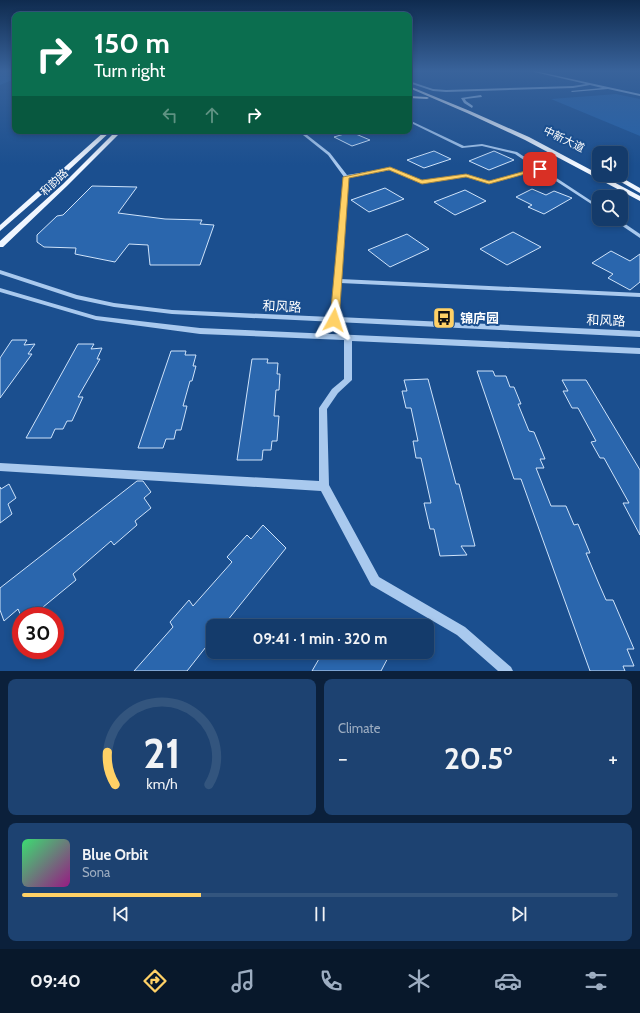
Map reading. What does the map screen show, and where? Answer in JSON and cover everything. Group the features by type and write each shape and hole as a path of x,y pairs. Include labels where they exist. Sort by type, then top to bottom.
{"main road":[{"path":"439,102 461,110"},
{"name":"中新大道","path":"444,102 504,128 565,157 640,199"},
{"path":"460,102 517,127"},
{"name":"和韵路","path":"0,229 105,134"},
{"name":"和韵路","path":"0,245 65,185 116,134"},
{"path":"624,182 640,191"}],"street":[{"path":"465,102 472,107"},
{"path":"412,122 463,147 482,145 516,153 592,203"},
{"path":"304,134 329,154 346,177 334,320"},
{"path":"346,177 390,169 422,182 466,175 489,182 540,169"},
{"path":"625,226 640,236"},
{"name":"和风路","path":"0,272 76,296 114,305 172,312 640,334"},
{"path":"338,281 640,295"},
{"path":"0,290 96,318 200,331 640,351"},
{"path":"348,338 348,380 335,391 323,408 324,486 375,581 461,631 507,671"},
{"path":"0,467 324,486"}],"shaded area":[{"path":"559,102 640,102 640,136"}],"building":[{"path":"344,134 356,134 370,140 352,146 334,137"},
{"path":"434,151 451,159 424,168 407,160"},
{"path":"494,151 514,160 489,170 469,161"},
{"path":"92,186 137,187 118,213 165,219 202,220 200,224 214,225 200,265 150,265 148,245 129,244 115,262 75,254 76,248 44,247 37,242 37,235 57,216 63,215"},
{"path":"385,188 404,199 369,212 351,200"},
{"path":"532,189 546,195 554,191 572,198 544,214 528,207 532,205 516,197"},
{"path":"465,190 486,201 455,215 434,202"},
{"path":"513,232 541,247 507,265 480,249"},
{"path":"407,234 429,249 390,267 368,250"},
{"path":"611,251 630,261 640,254 640,282 630,290 608,278 613,274 592,263"},
{"path":"12,340 27,340 24,345 35,344 28,354 32,354 0,398 0,358"},
{"path":"78,344 94,344 91,349 102,348 97,359 100,359 78,397 83,397 72,421 67,421 63,429 55,429 51,438 26,438"},
{"path":"171,351 186,351 185,355 196,355 193,366 196,366 183,406 187,406 181,430 176,430 174,439 166,439 163,448 138,448"},
{"path":"252,359 268,359 267,363 278,363 277,374 280,374 279,390 276,390 274,416 279,416 277,441 272,441 271,450 263,450 262,460 237,460"},
{"path":"477,371 493,371 495,376 506,376 510,387 514,387 521,404 518,404 529,431 534,432 545,459 540,459 544,468 536,468 551,506 566,506 574,525 578,524 590,553 586,553 606,600 613,600 634,649 627,649 634,666 623,666 625,671 590,671 521,479 514,479"},
{"path":"428,379 456,484 459,484 475,546 461,546 467,555 440,556 434,529 430,529 424,503 431,503 421,458 416,458 413,441 418,441 411,408 406,408 402,391 407,391 404,380"},
{"path":"562,380 586,380 640,470 640,535 623,503 629,503 604,458 600,458 591,442 596,441 578,408 572,408 563,391 568,391"},
{"path":"137,481 143,481 151,492 144,498 151,508 135,521 137,525 114,545 111,541 73,574 76,580 43,607 12,607 12,614 4,621 0,610 0,588"},
{"path":"9,484 16,498 8,504 12,514 0,523 0,487 1,489"},
{"path":"263,525 286,548 229,619 206,619 206,647 187,671 134,671 173,627 170,622 189,600 193,606 232,562 227,557 247,535 251,539"},
{"path":"319,659 387,659 381,671 312,671"}],"place":[{"name":"锦庐园","path":"444,318"}],"route":[{"path":"334,320 346,177 390,169 422,182 466,175 489,182 540,169"}]}
